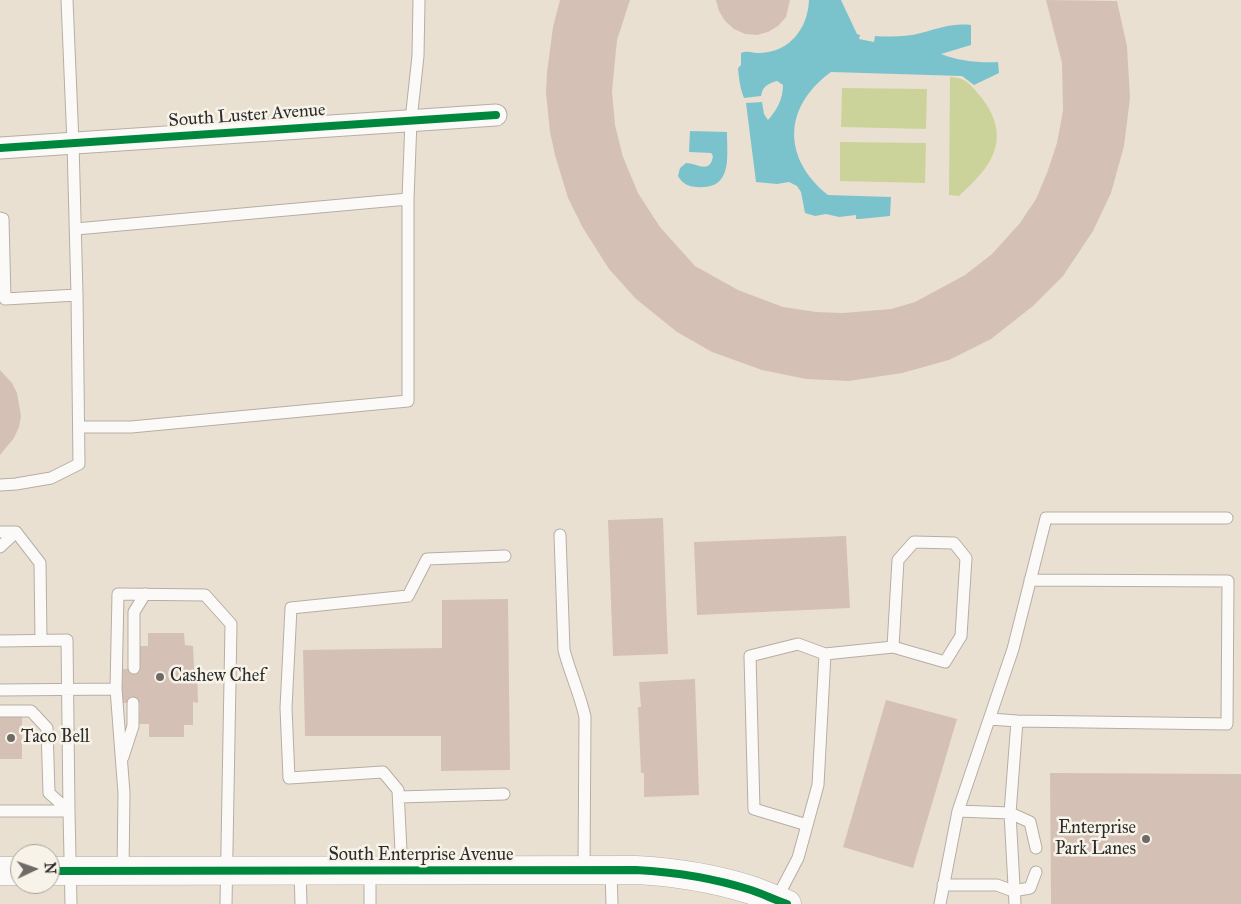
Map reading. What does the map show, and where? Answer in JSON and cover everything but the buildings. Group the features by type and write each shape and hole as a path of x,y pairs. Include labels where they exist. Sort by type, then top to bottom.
{"street":[{"name":"South Luster Avenue","path":"0,148 496,114"},
{"name":"South Enterprise Avenue","path":"60,871 612,870 667,872 696,876 750,890 782,902"}],"lane":[{"path":"0,485 51,478 79,464 76,229 67,0"},
{"path":"79,427 131,426 408,401 408,199 411,120 418,56 418,0"},
{"path":"76,229 408,199"},
{"path":"0,218 3,218 3,299 77,296"},
{"path":"940,904 958,811 1012,649 1046,518 1227,518"},
{"path":"0,532 16,532"},
{"path":"0,547 16,532"},
{"path":"16,532 40,563 41,640"},
{"path":"560,535 564,650 580,696 585,717 584,870"},
{"path":"807,825 754,809 750,656 798,644 825,654 893,646 945,662 961,636 966,558 954,543 914,542 898,560 893,646"},
{"path":"402,871 398,790 382,772 289,778 286,708 291,608 408,596 427,559 505,556"},
{"path":"990,719 1227,724 1228,581 1030,580"},
{"path":"122,871 124,793 116,689 118,594 206,595 231,624 226,904"},
{"path":"134,668 134,612 145,594"},
{"path":"0,641 68,640 69,810 60,871 71,904"},
{"path":"782,902 798,858 818,785 825,654"},
{"path":"0,690 116,689"},
{"path":"122,761 133,726 133,703"},
{"path":"0,711 31,711 47,728 49,792 69,810"},
{"path":"1015,904 1010,813 1017,721"},
{"path":"399,797 504,794"},
{"path":"0,811 69,810"},
{"path":"958,811 1010,813 1030,822 1036,848"},
{"path":"612,870 612,904"},
{"path":"300,871 301,904"},
{"path":"370,871 370,904"},
{"path":"943,885 997,885 1013,892 1030,888 1036,872"}],"green space":[{"path":"950,77 965,81 981,97 991,112 996,126 997,139 989,163 959,196 949,195"},
{"path":"842,88 927,89 926,129 841,127"},
{"path":"840,142 926,143 925,183 840,181"}],"water":[{"path":"809,0 841,0 857,34 860,35 859,39 874,42 875,36 904,36 952,25 971,25 971,45 941,54 969,61 998,62 999,73 974,85 962,76 831,72 815,86 804,101 797,117 794,133 796,149 802,165 813,181 828,195 891,197 890,216 856,219 856,215 839,217 826,214 815,216 805,213 801,192 797,186 789,182 777,184 756,182 746,103 762,102 764,114 768,120 779,104 783,85 777,81 768,84 761,96 744,98 738,68 741,65 741,53 771,52 788,43 801,29 808,10"},
{"path":"690,131 727,132 726,170 717,183 709,187 691,186 681,181 678,176 680,168 686,163 706,167 711,162 713,156 711,153 689,152"}],"cycle path":[{"path":"0,148 496,115"},
{"path":"60,871 636,870 680,874 722,882 751,890 787,904"}],"place":[{"name":"Cashew Chef","path":"160,677"},
{"name":"Taco Bell","path":"11,738"},
{"name":"Enterprise Park Lanes","path":"1146,839"}]}
